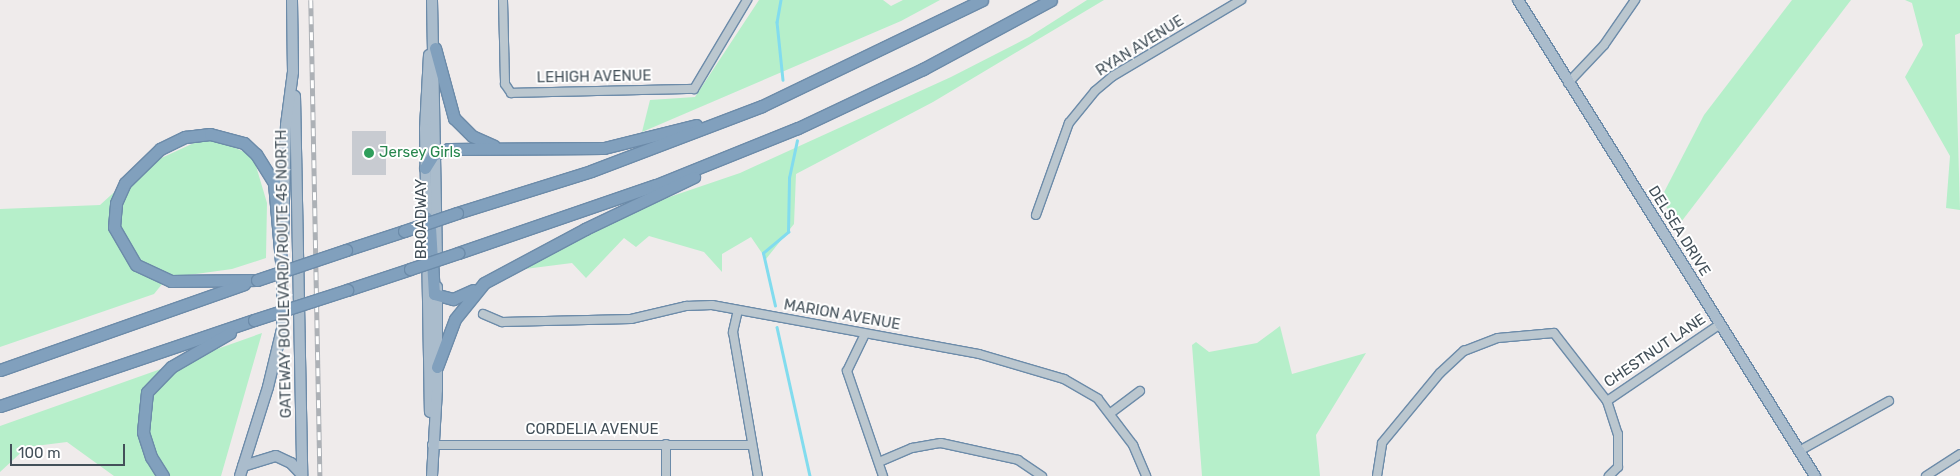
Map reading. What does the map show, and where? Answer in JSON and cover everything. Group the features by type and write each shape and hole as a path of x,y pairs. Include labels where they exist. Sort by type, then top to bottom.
{"highway":[{"path":"1,370 257,280 457,213 600,168 762,106 982,0"},
{"path":"426,217 430,226 430,282 437,297 462,297 585,228 923,69 1051,0"},
{"path":"435,48 447,102 456,122 477,139 505,149"},
{"path":"425,168 438,151 616,146 762,106"},
{"path":"0,406 656,185 798,128"},
{"path":"257,280 171,281 136,265 114,227 116,203 125,183 160,149 185,137 210,134 244,143 256,154 274,183 282,262"},
{"path":"437,367 455,319 484,283"},
{"path":"163,476 151,457 143,432 146,392 171,367 254,320"}],"main road":[{"path":"242,471 282,329 284,182 293,72 292,0"},
{"name":"BROADWAY","path":"431,0 435,48 438,151 437,367 432,442"},
{"name":"BROADWAY","path":"431,0 425,168 432,476"},
{"name":"DELSEA DRIVE","path":"1518,0 1568,83 1815,476"},
{"name":"GATEWAY BOULEVARD/ROUTE 45 NORTH","path":"293,72 302,476"},
{"path":"242,471 276,456 291,462 302,476"}],"street":[{"name":"LEHIGH AVENUE","path":"503,0 504,79 511,93 694,89 747,0"},
{"name":"RYAN AVENUE","path":"1036,214 1069,123 1095,92 1113,76 1241,0"},
{"path":"1568,83 1604,45 1636,0"},
{"name":"MARION AVENUE","path":"483,314 502,322 631,319 686,306 712,304 865,334 960,349 1027,367 1073,383 1112,412 1138,454 1146,476"},
{"path":"738,310 733,332 758,476"},
{"name":"CHESTNUT LANE","path":"1607,400 1719,325"},
{"name":"CHESTNUT LANE","path":"1377,476 1382,443 1440,374 1464,351 1498,338 1554,333 1607,400 1618,434 1618,467 1610,476"},
{"path":"865,334 847,371 883,476"},
{"path":"1112,412 1140,391"},
{"path":"1799,450 1889,401"},
{"name":"CORDELIA AVENUE","path":"432,442 752,445"},
{"path":"879,462 912,448 941,443 1018,460 1042,476"},
{"path":"666,444 666,476"},
{"path":"1926,476 1960,454"}],"green space":[{"path":"759,0 883,0 891,6 903,0 940,0 901,21 642,132 650,100 695,97"},
{"path":"1087,0 1104,0 933,102 796,174 794,224 766,259 751,237 722,254 722,272 704,252 649,236 636,247 624,238 586,278 572,263 517,270 609,225 602,220 740,173 951,77 1029,37"},
{"path":"1792,0 1851,0 1678,226 1661,198 1704,115"},
{"path":"1905,0 1960,0 1960,33 1955,35 1960,210 1946,208 1950,156 1905,77 1923,45 1912,3"},
{"path":"209,136 253,156 267,203 266,258 232,269 167,278 154,294 0,347 0,209 100,205 142,167"},
{"path":"1280,326 1292,374 1366,353 1316,435 1320,476 1202,476 1192,345 1196,342 1209,352 1257,343"},
{"path":"262,333 221,476 114,476 67,442 27,447 0,472 0,426"}],"building":[{"name":"Jersey Girls","path":"352,131 386,131 386,175 352,175"}],"waterway":[{"path":"781,0 777,22 783,80"},
{"path":"775,306 763,253 788,232 789,178 797,141"},
{"path":"777,327 810,476"}],"railway":[{"path":"311,0 320,476"}],"place":[{"name":"Jersey Girls","path":"369,153"}]}
